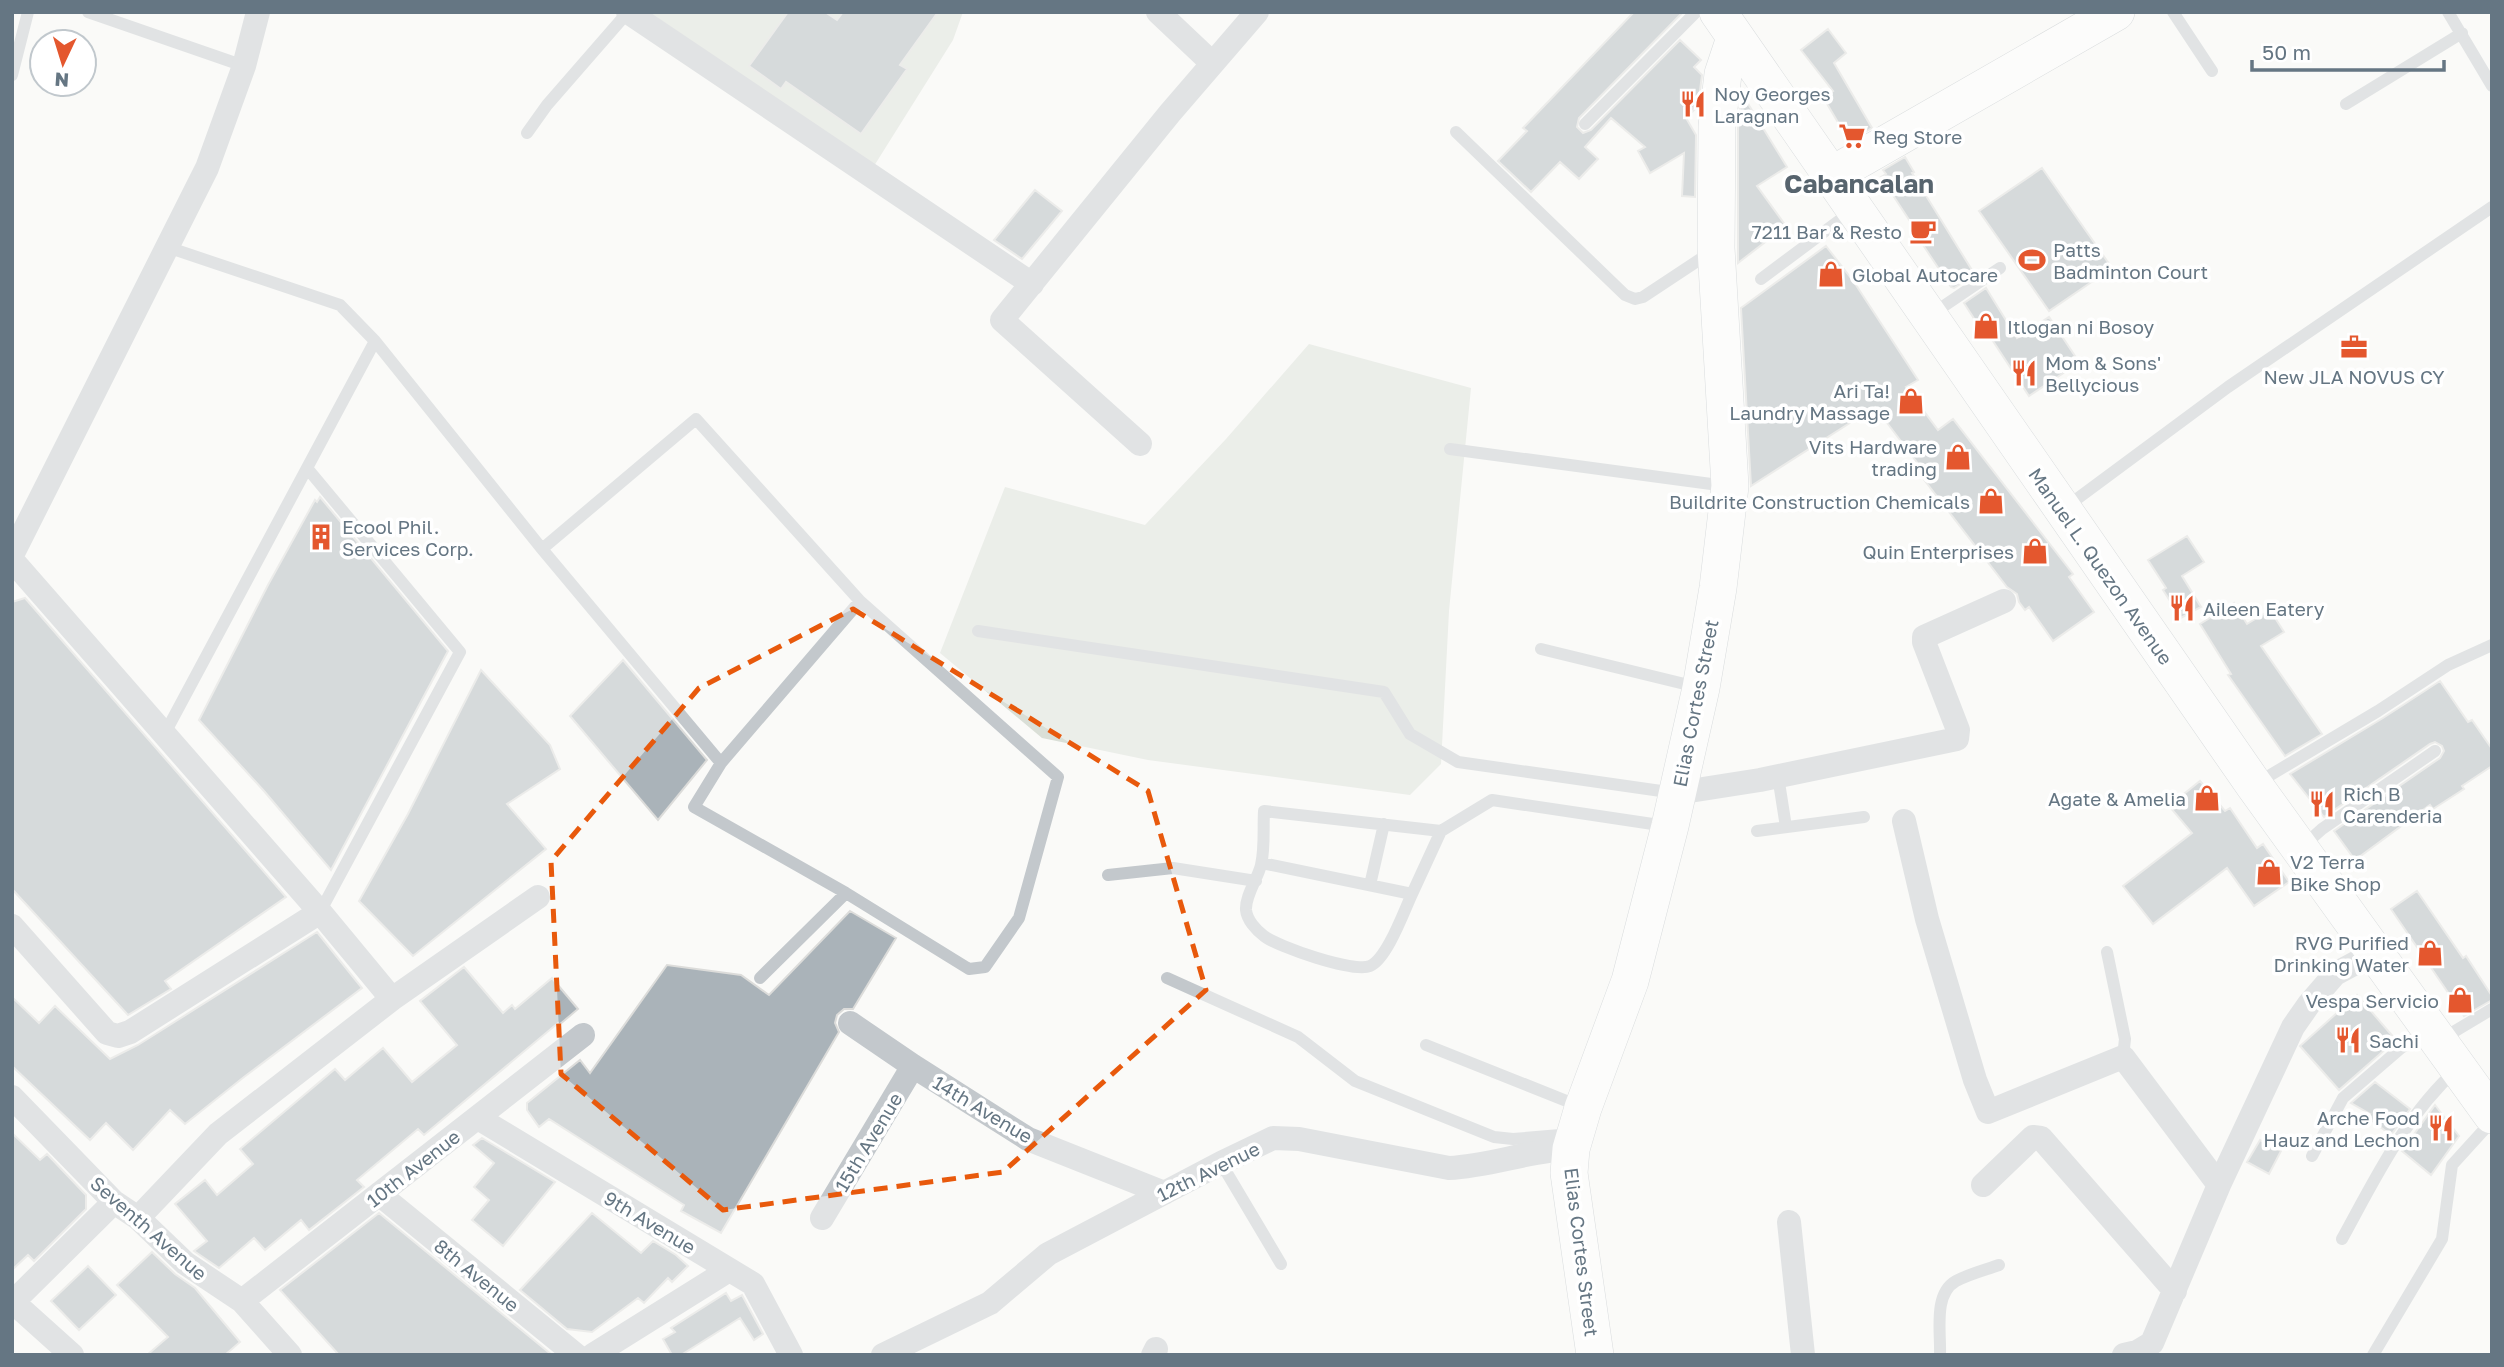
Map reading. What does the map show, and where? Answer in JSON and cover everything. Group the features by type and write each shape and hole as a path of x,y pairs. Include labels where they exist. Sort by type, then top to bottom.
{"street":[{"path":"258,12 244,66 207,167 12,558 320,912 392,999"},
{"path":"628,12 1032,284"},
{"path":"1157,12 1212,64"},
{"path":"1140,444 1002,320 1257,12"},
{"path":"1832,175 2116,12"},
{"name":"Manuel L. Quezon Avenue","path":"1727,25 2253,785 2492,1115"},
{"name":"Elias Cortes Street","path":"1595,1355 1569,1173 1577,1130 1630,981 1674,810 1701,688 1720,574 1730,486 1716,248 1717,126 1727,25"},
{"path":"1674,810 1778,776 1957,739 1958,730 1924,637 2004,601"},
{"path":"1904,821 1927,919 1975,1080 1988,1112 2123,1057 2219,1185"},
{"path":"138,1218 218,1134 392,999 538,897"},
{"path":"12,926 107,1033 118,1036 130,1032 320,912"},
{"path":"2124,1355 2155,1349 2175,1290 2219,1185 2293,1027 2335,974 2376,952"},
{"name":"14th Avenue","path":"850,1023 1028,1139 1164,1192"},
{"name":"10th Avenue","path":"242,1301 583,1035"},
{"name":"15th Avenue","path":"822,1218 913,1066"},
{"name":"Seventh Avenue","path":"12,1097 114,1202 138,1218 185,1264 242,1301 290,1355"},
{"name":"9th Avenue","path":"478,1118 752,1284 791,1355"},
{"name":"12th Avenue","path":"883,1355 990,1303 1048,1254 1221,1163 1278,1138 1299,1139 1449,1168 1554,1150 1577,1130"},
{"path":"1983,1185 2033,1137 2042,1138 2175,1290"},
{"name":"8th Avenue","path":"379,1194 576,1355"},
{"path":"72,1355 13,1302 114,1202"},
{"path":"1789,1222 1804,1355"},
{"path":"593,1355 729,1270"}],"lane":[{"path":"12,75 28,12"},
{"path":"88,12 244,66"},
{"path":"527,133 547,105 628,12"},
{"path":"1585,124 1696,12"},
{"path":"2173,12 2212,71"},
{"path":"2448,12 2492,86"},
{"path":"2346,104 2462,33"},
{"path":"1456,132 1625,295 1635,299 1643,297 1716,248"},
{"path":"2062,509 2228,387 2492,207"},
{"path":"1760,279 1855,209"},
{"path":"167,247 340,305 375,341 542,549 722,763"},
{"path":"1928,316 2000,268"},
{"path":"164,735 375,341"},
{"path":"542,549 696,419 860,601 1058,777 1019,918 985,967 969,969 846,893 694,807 722,763 860,601"},
{"path":"1450,449 1730,486"},
{"path":"307,468 460,652 320,912"},
{"path":"978,631 1384,692 1410,734 1458,762 1674,810"},
{"path":"2253,785 2448,665 2492,645"},
{"path":"1541,649 1701,688"},
{"path":"2300,848 2322,829 2435,751"},
{"path":"1778,776 1786,827"},
{"path":"1441,831 1264,811 1262,863 1246,909 1250,922 1265,937 1311,956 1362,969 1373,965 1384,953 1441,831 1492,800 1674,810"},
{"path":"1757,831 1864,817"},
{"path":"1370,885 1384,824"},
{"path":"1262,863 1412,894"},
{"path":"1108,875 1173,868 1255,881"},
{"path":"760,978 846,893"},
{"path":"2107,952 2125,1039 2123,1057"},
{"path":"1167,978 1298,1037 1355,1081 1494,1137 1513,1139 1577,1130"},
{"path":"2312,1156 2343,1098 2401,1048 2443,1045 2492,1009"},
{"path":"1426,1045 1577,1130"},
{"path":"2342,1239 2393,1146 2434,1090 2443,1045"},
{"path":"2373,1355 2442,1239 2452,1166 2492,1121"},
{"path":"1221,1163 1281,1264"},
{"path":"1940,1355 1942,1299 1947,1288 1956,1281 1999,1265"}],"highlighted area":[{"path":"853,609 1148,791 1206,990 1003,1172 723,1210 561,1074 551,861 699,688"}],"shaded area":[{"path":"649,12 963,12 953,40 874,166"},
{"path":"1309,344 1471,388 1449,611 1441,764 1410,795 1148,760 1042,738 940,653 1005,487 1145,525 1226,439"}],"building":[{"path":"788,12 825,12 837,20 843,12 938,12 900,65 907,69 861,134 786,82 781,89 749,66"},
{"path":"1634,12 1683,12 1579,118 1577,127 1583,133 1591,130 1680,40 1701,60 1694,67 1702,75 1698,106 1686,118 1696,135 1695,197 1682,196 1684,153 1650,173 1638,151 1645,147 1611,118 1585,147 1598,159 1579,179 1560,162 1531,192 1498,161 1527,131 1523,128"},
{"path":"1828,29 1846,53 1834,63 1872,128 1849,141 1823,97 1833,91 1801,50"},
{"path":"1742,94 1787,167 1757,186 1786,226 1738,263 1738,127"},
{"path":"1905,157 1914,172 1912,173 1975,275 1954,288 1923,245 1925,244 1881,177 1886,174 1883,170"},
{"path":"2042,168 2112,268 2049,311 1979,211"},
{"path":"1035,190 1062,211 1022,259 994,240"},
{"path":"1826,246 1854,282 1918,380 1906,387 1938,430 1953,419 2073,574 2069,577 2094,612 2053,641 2029,607 2025,610 2017,594 2007,587 1915,468 1919,465 1875,407 1751,486 1741,308"},
{"path":"1986,288 2017,338 2049,317 2075,356 2061,365 2065,372 2029,396 1987,332 1984,334 1964,303"},
{"path":"320,497 448,651 331,870 199,720 268,585 315,500 317,502"},
{"path":"2187,536 2204,562 2182,576 2201,607 2181,618 2148,560"},
{"path":"25,598 286,897 165,981 171,989 128,1015 12,889 12,602"},
{"path":"2234,603 2247,624 2270,610 2284,632 2261,646 2322,734 2285,756 2228,675 2231,674 2200,624"},
{"path":"623,660 707,760 658,820 570,716"},
{"path":"481,670 550,745 560,769 507,804 546,849 413,956 359,901 408,814"},
{"path":"2440,681 2468,722 2472,720 2492,749 2492,766 2462,786 2464,789 2433,809 2430,805 2355,860 2334,831 2440,758 2444,751 2442,746 2435,742 2430,744 2324,817 2290,774"},
{"path":"2200,781 2225,811 2230,808 2257,848 2263,844 2289,882 2254,906 2227,868 2153,924 2123,886 2192,833 2169,806"},
{"path":"2417,891 2492,996 2492,1000 2464,1016 2391,909"},
{"path":"850,911 896,938 853,1009 844,1009 837,1015 835,1023 839,1032 721,1233 681,1211 684,1205 549,1119 539,1127 527,1110 527,1103 580,1060 590,1073 667,965 741,975 769,995"},
{"path":"317,932 362,988 185,1124 170,1110 133,1150 106,1123 90,1140 12,1066 12,997 39,1023 55,1006 110,1059 138,1045"},
{"path":"464,967 503,1013 512,1005 515,1009 552,978 578,1009 424,1135 418,1129 357,1180 364,1187 309,1230 301,1220 265,1250 254,1238 219,1268 194,1251 207,1241 175,1204 205,1180 217,1195 253,1164 240,1149 335,1069 345,1080 383,1048 412,1082 457,1045 420,1001"},
{"path":"2357,995 2396,1040 2339,1090 2300,1046"},
{"path":"2375,1082 2410,1109 2391,1135 2367,1117 2370,1114 2351,1103"},
{"path":"2435,1105 2459,1136 2431,1175 2402,1151"},
{"path":"12,1133 40,1160 47,1154 86,1195 86,1209 34,1261 28,1255 12,1270"},
{"path":"482,1138 555,1182 503,1246 472,1220 489,1200 474,1187 494,1163 473,1145"},
{"path":"2260,1140 2281,1151 2269,1174 2247,1162"},
{"path":"379,1213 552,1355 339,1355 280,1290"},
{"path":"592,1213 641,1253 653,1241 688,1266 672,1282 668,1278 644,1303 638,1298 592,1332 567,1329 520,1290"},
{"path":"152,1252 175,1274 195,1288 240,1342 225,1355 147,1355 168,1337 117,1285"},
{"path":"88,1266 116,1295 79,1330 51,1301"},
{"path":"726,1293 731,1301 742,1295 763,1334 754,1340 740,1318 681,1355 672,1355 663,1339 675,1332 671,1328"}],"place":[{"name":"Noy Georges Laragnan","path":"1693,104"},
{"name":"Reg Store","path":"1852,136"},
{"name":"7211 Bar & Resto","path":"1923,231"},
{"name":"Patts Badminton Court","path":"2032,260"},
{"name":"Global Autocare","path":"1831,274"},
{"name":"Itlogan ni Bosoy","path":"1986,326"},
{"name":"New JLA NOVUS CY","path":"2354,347"},
{"name":"Mom & Sons' Bellycious","path":"2024,373"},
{"name":"Ari Ta! Laundry Massage","path":"1911,401"},
{"name":"Vits Hardware trading","path":"1958,457"},
{"name":"Buildrite Construction Chemicals","path":"1991,501"},
{"name":"Ecool Phil. Services Corp.","path":"321,537"},
{"name":"Quin Enterprises","path":"2035,551"},
{"name":"Aileen Eatery","path":"2182,608"},
{"name":"Agate & Amelia","path":"2207,798"},
{"name":"Rich B Carenderia","path":"2322,804"},
{"name":"V2 Terra Bike Shop","path":"2269,872"},
{"name":"RVG Purified Drinking Water","path":"2430,953"},
{"name":"Vespa Servicio","path":"2460,1000"},
{"name":"Sachi","path":"2348,1040"},
{"name":"Arche Food Hauz and Lechon","path":"2441,1128"}],"district":[{"name":"Cabancalan","path":"1859,183"}]}
